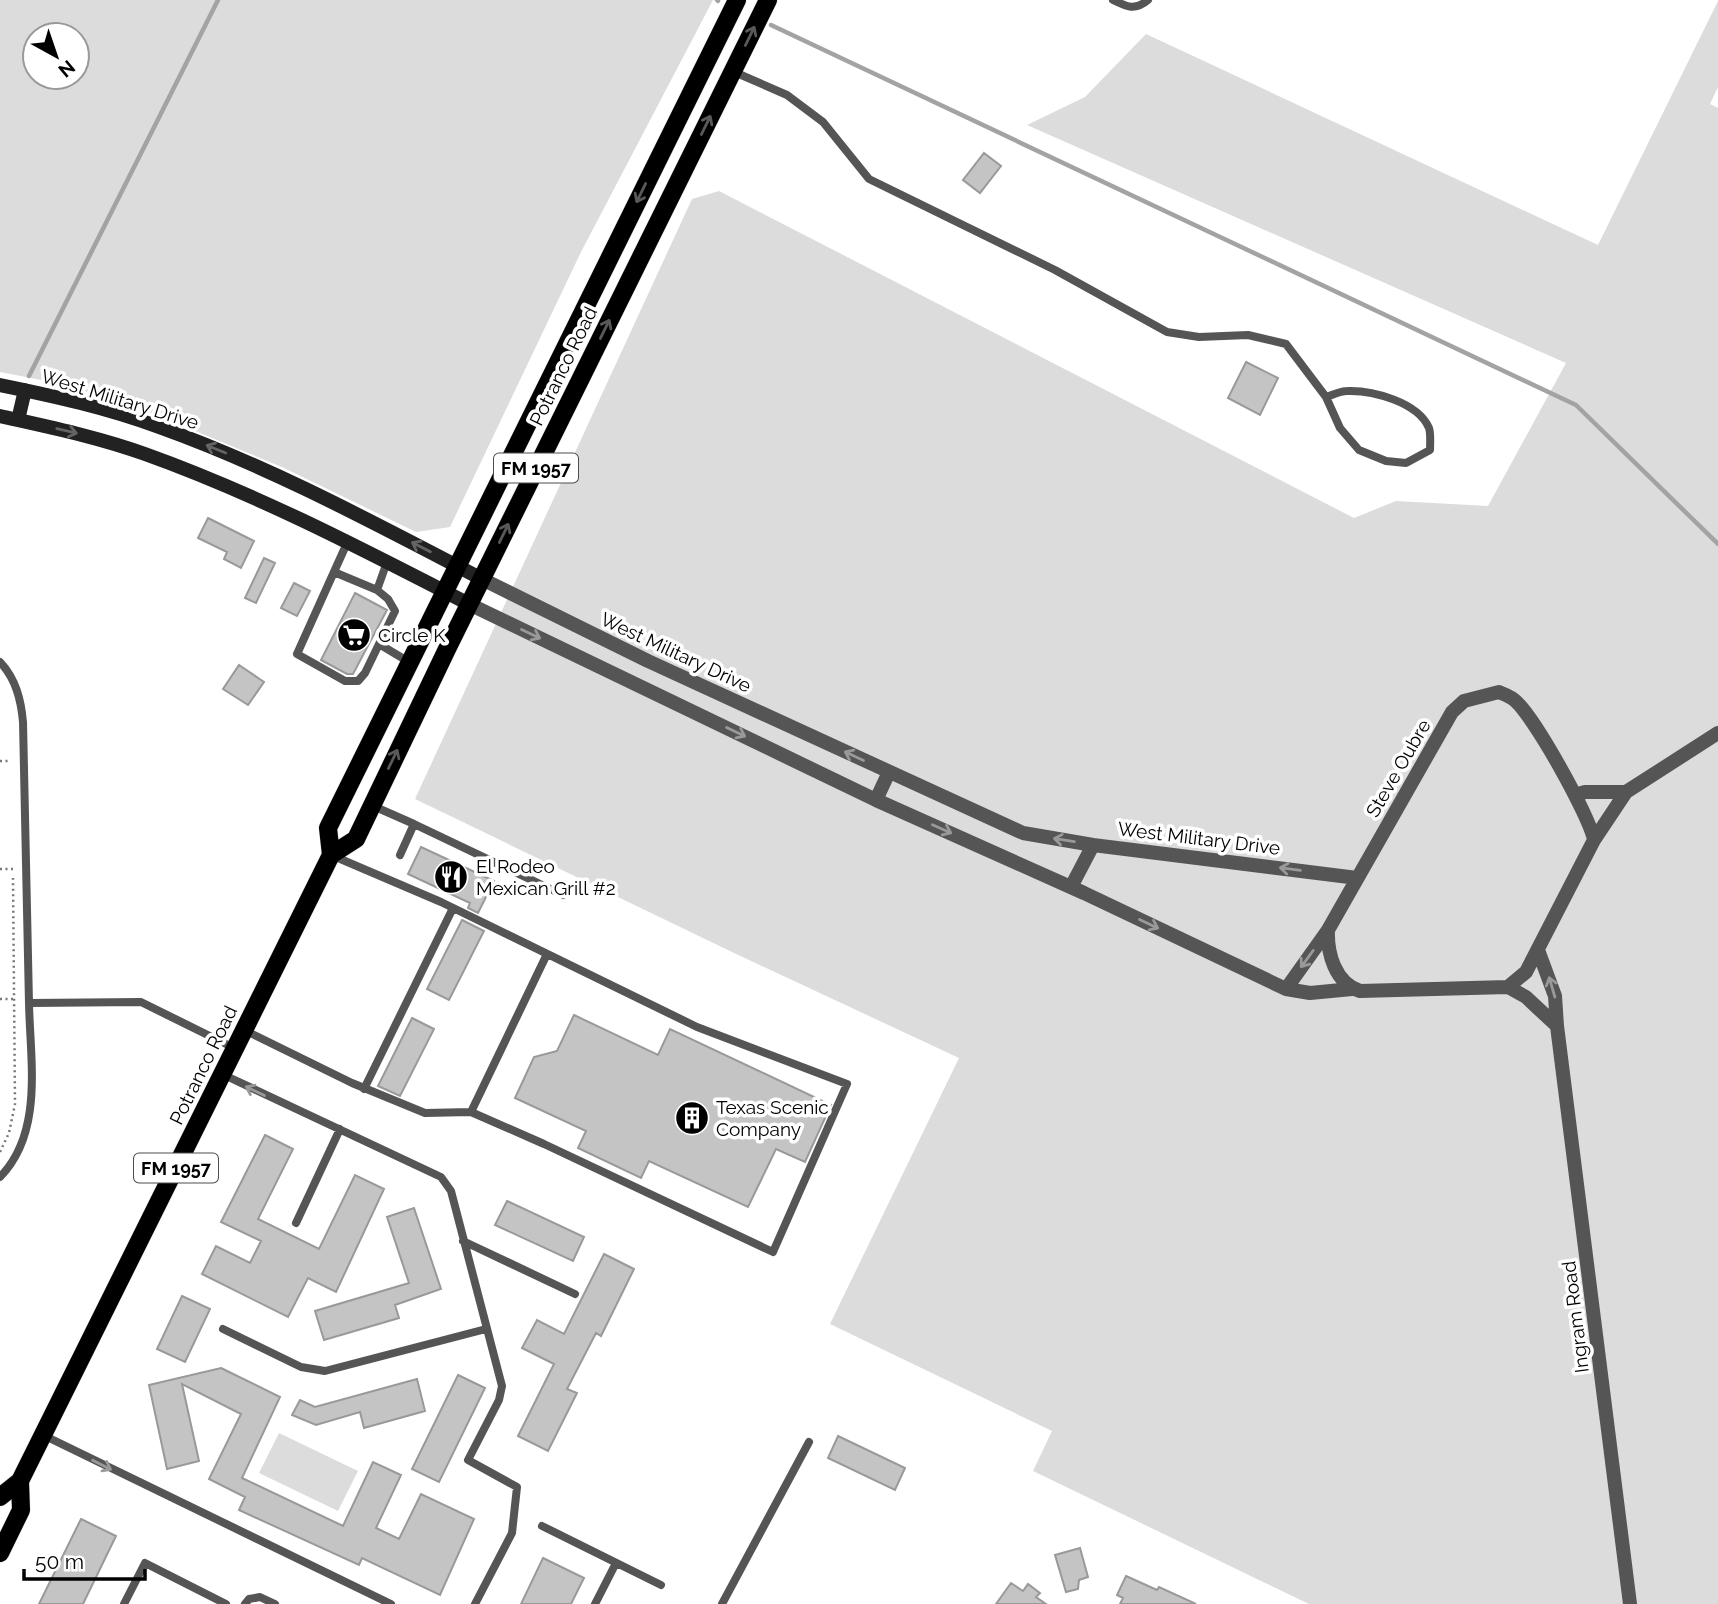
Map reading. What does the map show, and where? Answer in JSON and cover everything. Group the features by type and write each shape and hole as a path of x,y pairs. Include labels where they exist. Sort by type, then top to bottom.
{"main road":[{"name":"Potranco Road","path":"331,855 328,828 737,0"},
{"name":"Potranco Road","path":"0,1497 20,1482 331,855 356,839 768,0"},
{"name":"West Military Drive","path":"0,385 89,405 159,426 268,470 482,579"},
{"path":"18,420 25,390"},
{"path":"0,416 78,433 144,453 250,496 470,604"},
{"name":"Potranco Road","path":"0,1553 21,1510 20,1482"}],"street":[{"name":"West Military Drive","path":"482,579 648,661 1023,834 1357,878"},
{"path":"470,604 876,800 1071,887 1286,989 1310,993 1352,989 1360,991 1507,987 1526,998 1557,1026"},
{"name":"Steve Oubre","path":"1286,989 1328,930 1452,712 1464,701 1499,692 1513,699 1524,711 1575,795 1594,840"},
{"path":"1507,987 1526,972 1594,840 1626,792 1718,733"},
{"path":"876,800 889,772"},
{"path":"1575,795 1585,792 1626,792"},
{"path":"1071,887 1093,845"},
{"path":"1328,930 1327,943 1332,960 1340,979 1352,989"},
{"name":"Ingram Road","path":"1538,950 1555,996 1630,1604"}],"lane":[{"path":"1113,0 1130,8 1140,7 1148,0"},
{"path":"732,71 788,95 823,122 869,179 1055,270 1167,332 1199,337 1248,335 1286,344 1326,397 1340,428 1359,450 1386,461 1406,463 1430,450 1429,429 1417,413 1396,400 1363,392 1344,391 1326,397"},
{"path":"334,572 377,590 388,599 395,611 365,673 358,681 345,681 297,654 347,543"},
{"path":"377,590 387,562"},
{"path":"379,644 409,662"},
{"path":"0,662 12,678 21,699 23,722 30,1113 25,1136 0,1177"},
{"path":"372,805 564,895"},
{"path":"400,855 414,824"},
{"path":"244,1030 364,1088 425,1113 471,1112 556,1149 773,1252 847,1084 697,1027 453,908 331,855"},
{"path":"364,1088 453,908"},
{"path":"471,1112 547,954"},
{"path":"29,1003 141,1002 234,1048"},
{"path":"222,1074 441,1178 451,1191 502,1386 499,1400 468,1460 517,1487 512,1533 475,1604"},
{"path":"296,1223 340,1129"},
{"path":"463,1241 575,1294"},
{"path":"223,1329 301,1367 325,1371 486,1329"},
{"path":"43,1435 391,1604"},
{"path":"722,1604 809,1442"},
{"path":"542,1525 662,1585"},
{"path":"124,1604 145,1563 226,1604"},
{"path":"595,1604 616,1563"},
{"path":"245,1604 249,1599 260,1597 275,1604"}],"path":[{"path":"0,761 11,761 11,753"},
{"path":"0,869 13,869 15,1104 9,1133 0,1152"},
{"path":"0,999 29,1003"}],"shaded area":[{"path":"0,0 713,0 581,252 450,527 416,532 284,468 152,413 57,383 0,372"},
{"path":"1718,1 1718,87 1710,104 1718,108 1718,1604 1309,1604 1033,1471 1052,1431 830,1324 959,1058 415,799 692,199 719,191 1354,518 1396,501 1488,506 1566,363 1027,125 1085,97 1146,34 1598,245"},
{"path":"279,1433 358,1471 338,1511 259,1473"}],"building":[{"path":"984,153 1001,166 980,193 963,180"},
{"path":"1246,362 1278,378 1260,415 1228,398"},
{"path":"208,518 254,541 241,568 224,559 227,552 198,538"},
{"path":"264,558 275,563 256,603 245,598"},
{"path":"294,583 310,591 297,616 281,608"},
{"path":"355,593 387,610 353,674 347,674 321,660"},
{"path":"239,665 264,682 248,705 223,689"},
{"name":"El Rodeo Mexican Grill #2","path":"421,847 494,881 478,913 468,908 470,903 408,874"},
{"path":"462,920 484,931 449,1000 427,989"},
{"name":"Texas Scenic Company","path":"574,1015 658,1055 670,1029 831,1105 805,1162 776,1149 748,1207 649,1161 641,1178 578,1148 586,1131 515,1098 534,1057 557,1051"},
{"path":"412,1018 434,1029 400,1096 378,1086"},
{"path":"265,1135 293,1149 258,1219 319,1249 355,1175 384,1189 336,1292 308,1278 288,1317 202,1274 216,1246 250,1263 261,1241 221,1222"},
{"path":"507,1201 584,1237 573,1261 495,1225"},
{"path":"414,1208 441,1289 395,1305 399,1318 324,1340 315,1311 409,1283 387,1217"},
{"path":"604,1254 634,1269 601,1336 596,1333 567,1389 577,1393 548,1451 518,1436 554,1364 522,1348 537,1320 564,1334"},
{"path":"182,1296 210,1309 185,1362 157,1349"},
{"path":"221,1368 280,1397 242,1478 343,1526 373,1462 401,1475 376,1528 399,1539 421,1494 474,1519 440,1595 362,1558 359,1565 239,1510 245,1497 209,1479 241,1414 182,1384 199,1461 167,1469 149,1385"},
{"path":"458,1375 485,1388 439,1482 412,1469"},
{"path":"417,1379 425,1411 364,1428 360,1412 316,1425 292,1415 300,1400 315,1407"},
{"path":"838,1436 905,1468 895,1490 828,1458"},
{"path":"81,1519 116,1536 83,1604 39,1604"},
{"path":"1080,1548 1088,1577 1079,1580 1078,1589 1066,1592 1055,1555"},
{"path":"543,1558 584,1578 571,1604 521,1604"},
{"path":"1126,1576 1196,1604 1120,1604 1123,1598 1117,1595"},
{"path":"1011,1583 1023,1591 1028,1584 1040,1593 1036,1597 1046,1604 996,1604"}],"waterway":[{"path":"29,376 218,0"},
{"path":"771,25 1576,405 1718,544"}],"place":[{"name":"Circle K","path":"354,635"},
{"name":"El Rodeo Mexican Grill #2","path":"451,877"},
{"name":"Texas Scenic Company","path":"692,1118"}]}
